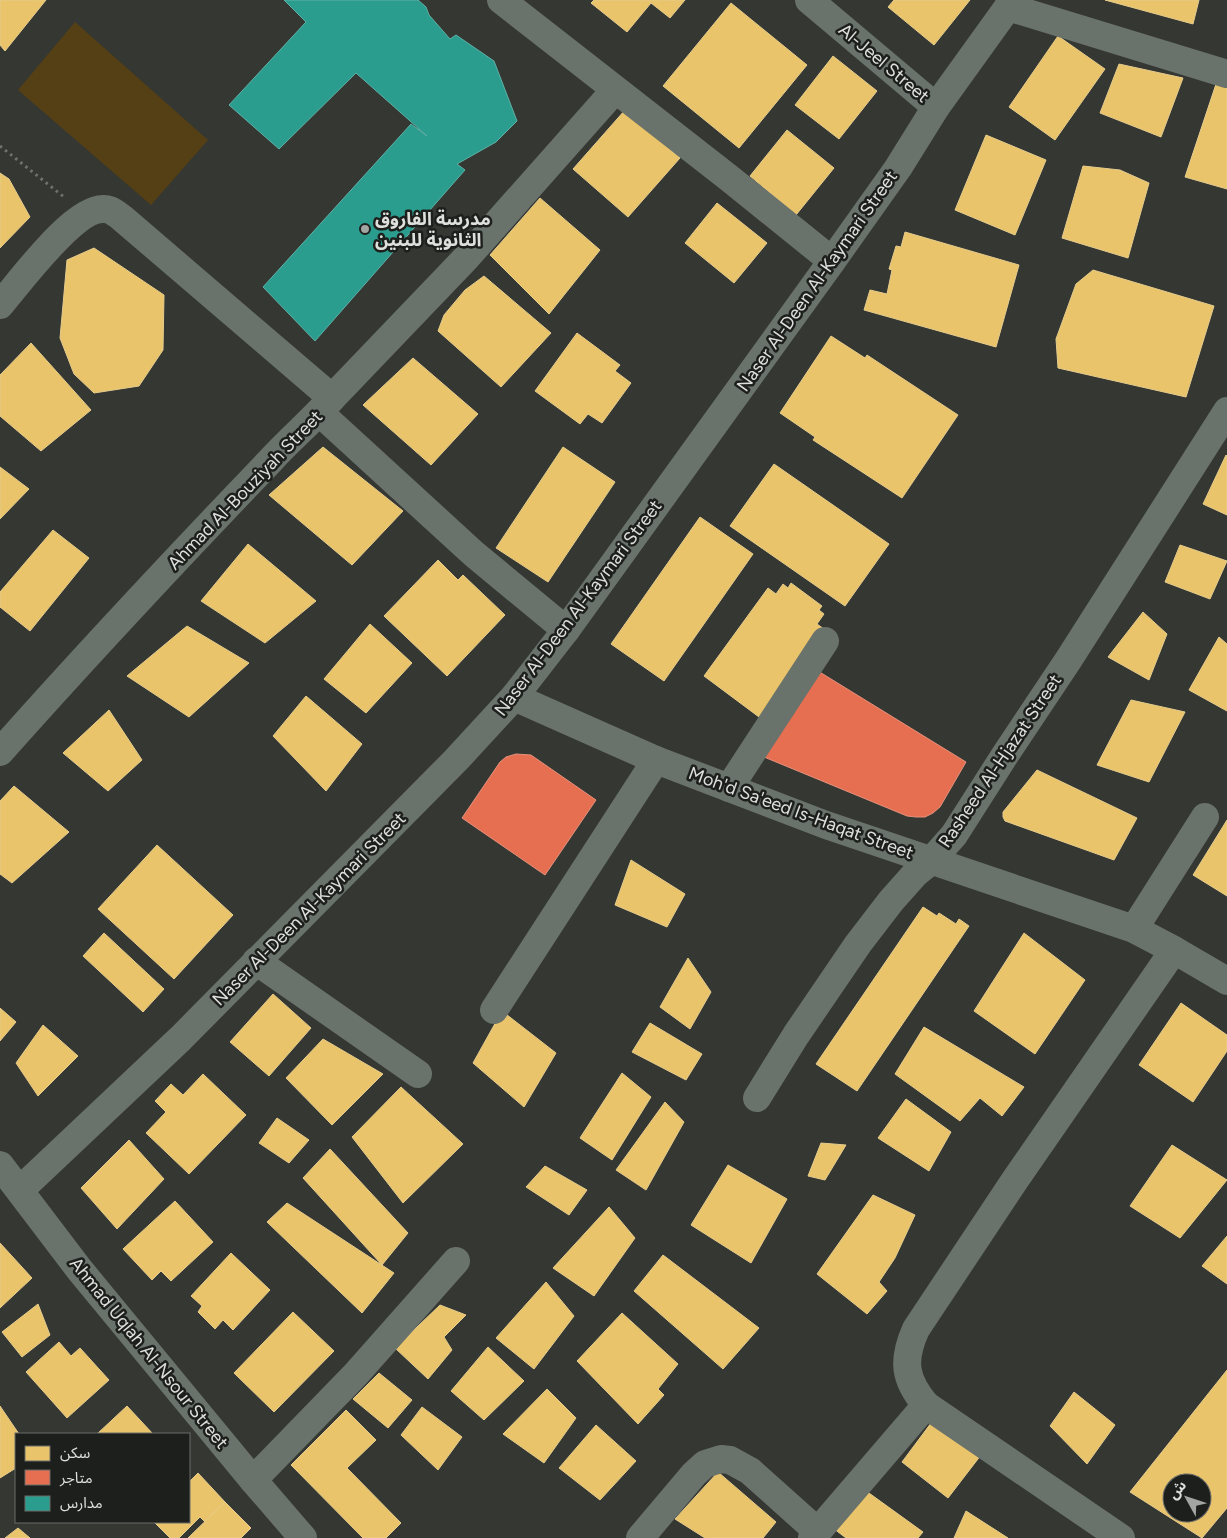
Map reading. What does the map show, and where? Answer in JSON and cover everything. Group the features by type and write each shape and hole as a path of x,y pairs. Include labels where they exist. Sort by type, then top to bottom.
{"street":[{"path":"501,0 832,261"},
{"name":"Al-Jeel Street","path":"809,0 936,107"},
{"path":"1011,4 1227,74"},
{"name":"Naser Al-Deen Al-Kaymari Street","path":"20,1190 182,1038 456,760 514,697 566,630 832,261 898,168 936,107 1011,4"},
{"path":"566,630 474,554 326,405 467,257 616,90"},
{"name":"Ahmad Al-Bouziyah Street","path":"0,752 142,597 272,459 326,405 122,218 112,211 104,209 84,214"},
{"path":"0,305 49,247 84,214"},
{"name":"Rasheed Al-Hjazat Street","path":"757,1098 796,1035 858,944 891,901 954,835 1227,411"},
{"path":"729,788 825,642"},
{"name":"Moh'd Sa'eed Is-Haqat Street","path":"514,697 656,760 826,825 1134,929 1227,981"},
{"path":"494,1010 656,760"},
{"path":"1134,929 1204,817"},
{"path":"1121,1538 926,1405 915,1392 908,1377 906,1361 909,1344 916,1329 1015,1180 1174,950"},
{"path":"256,961 418,1074"},
{"name":"Ahmad Uqlah Al-Nsour Street","path":"0,1165 79,1269 303,1538"},
{"path":"253,1480 356,1374 456,1261"},
{"path":"640,1538 694,1474 705,1464 721,1459 730,1460 750,1471 815,1535 926,1405"}],"path":[{"path":"0,146 84,214"}],"shaded area":[{"path":"75,22 208,140 151,205 18,90"}],"building: سكن":[{"path":"0,0 46,0 5,51 0,45"},
{"path":"594,0 685,0 670,18 651,3 627,32 591,3"},
{"path":"894,0 970,0 934,45 888,7"},
{"path":"1105,0 1199,0 1193,24"},
{"path":"731,3 807,65 739,148 663,86"},
{"path":"1058,36 1105,69 1055,140 1009,107"},
{"path":"833,56 877,91 839,139 795,105"},
{"path":"1119,64 1183,78 1161,137 1100,113"},
{"path":"1217,81 1227,84 1227,189 1185,177"},
{"path":"625,110 680,158 628,217 573,169"},
{"path":"787,130 834,168 796,215 750,176"},
{"path":"986,135 1046,160 1015,235 955,210"},
{"path":"1083,166 1120,170 1149,183 1128,258 1062,238"},
{"path":"0,173 9,179 30,217 0,248"},
{"path":"540,198 600,250 549,314 490,255"},
{"path":"717,203 767,243 734,283 685,243"},
{"path":"905,232 1019,265 996,347 864,310 870,290 887,294 892,270 889,269 896,246 901,247"},
{"path":"94,248 164,295 163,350 139,386 94,393 74,374 60,338 67,260"},
{"path":"1093,270 1214,306 1186,397 1058,368 1056,339 1076,284"},
{"path":"484,276 551,333 501,387 438,331 444,315 465,290"},
{"path":"577,333 620,365 615,371 631,383 602,423 588,414 580,424 535,391"},
{"path":"831,336 865,358 867,355 958,415 902,498 813,440 815,437 780,413"},
{"path":"31,343 91,410 41,451 0,416 0,375"},
{"path":"413,358 478,414 431,465 363,405"},
{"path":"323,447 403,511 352,565 269,495"},
{"path":"563,447 615,482 548,582 496,548"},
{"path":"1227,456 1227,515 1203,504"},
{"path":"774,464 889,544 845,606 730,526"},
{"path":"0,467 29,489 0,519"},
{"path":"700,517 753,554 664,681 611,644"},
{"path":"53,530 89,558 30,631 0,607 0,592"},
{"path":"248,544 316,601 265,643 201,601"},
{"path":"1180,545 1227,561 1210,599 1165,582"},
{"path":"438,560 458,580 463,575 505,615 447,676 384,616"},
{"path":"791,583 822,606 819,610 824,614 817,624 824,629 759,717 704,676 768,588 776,594 783,584 788,588"},
{"path":"1143,612 1167,634 1149,680 1108,657"},
{"path":"370,624 412,663 366,713 324,679"},
{"path":"187,626 249,663 189,717 127,676"},
{"path":"1219,637 1227,644 1227,711 1189,690"},
{"path":"306,696 362,744 326,791 273,736"},
{"path":"1131,700 1185,712 1149,782 1097,765"},
{"path":"109,710 142,760 108,791 63,753"},
{"path":"1037,770 1137,818 1114,860 1005,821 1003,812"},
{"path":"14,786 69,832 12,883 0,874 0,801"},
{"path":"1227,820 1227,896 1193,875"},
{"path":"157,845 233,915 174,979 98,909"},
{"path":"631,860 685,894 667,927 615,905"},
{"path":"923,907 937,916 939,913 956,924 959,919 969,926 857,1091 816,1064"},
{"path":"104,933 164,989 143,1012 83,956"},
{"path":"1024,933 1085,980 1035,1054 974,1011"},
{"path":"688,958 711,992 690,1029 660,1007"},
{"path":"273,994 311,1028 269,1076 230,1042"},
{"path":"1181,1003 1227,1035 1227,1051 1193,1102 1139,1065"},
{"path":"0,1008 16,1022 0,1041"},
{"path":"502,1011 556,1053 524,1107 473,1063"},
{"path":"650,1023 702,1054 686,1080 632,1052"},
{"path":"43,1025 78,1056 38,1096 16,1063"},
{"path":"924,1027 1024,1087 1002,1116 980,1098 960,1121 895,1074"},
{"path":"323,1039 383,1074 332,1125 286,1078"},
{"path":"622,1073 651,1097 612,1160 580,1138"},
{"path":"203,1074 246,1115 189,1174 146,1133 166,1112 155,1101 171,1084 183,1095"},
{"path":"401,1087 463,1144 403,1203 352,1137"},
{"path":"906,1099 951,1132 929,1171 878,1138"},
{"path":"665,1102 684,1122 646,1190 616,1170"},
{"path":"277,1118 309,1140 289,1163 259,1143"},
{"path":"129,1140 164,1179 117,1229 81,1188"},
{"path":"821,1143 846,1145 825,1180 808,1176"},
{"path":"1172,1145 1227,1180 1180,1238 1130,1206"},
{"path":"330,1149 408,1233 382,1265 303,1178"},
{"path":"728,1165 787,1199 751,1263 691,1225"},
{"path":"545,1166 587,1190 569,1215 526,1187"},
{"path":"873,1195 915,1215 895,1258 879,1282 887,1291 867,1314 817,1274"},
{"path":"175,1201 213,1242 171,1281 161,1271 152,1280 123,1249"},
{"path":"287,1203 394,1273 362,1313 267,1222"},
{"path":"609,1207 635,1238 594,1296 553,1268"},
{"path":"1227,1236 1227,1284 1202,1266"},
{"path":"0,1243 32,1278 0,1308"},
{"path":"231,1253 270,1290 233,1330 223,1320 215,1329 198,1312 202,1306 191,1296"},
{"path":"663,1255 759,1328 723,1369 634,1291"},
{"path":"546,1282 574,1316 534,1369 496,1338"},
{"path":"38,1304 50,1335 22,1357 2,1332"},
{"path":"440,1305 466,1315 444,1337 452,1350 428,1379 395,1348"},
{"path":"293,1312 334,1351 274,1412 234,1373"},
{"path":"622,1313 678,1364 658,1389 664,1395 638,1424 577,1361"},
{"path":"59,1342 71,1356 80,1348 109,1380 67,1418 26,1372"},
{"path":"488,1347 524,1381 484,1420 451,1391"},
{"path":"1227,1370 1227,1508 1202,1538 1179,1523 1212,1523 1212,1473 1162,1473 1162,1512 1130,1492"},
{"path":"379,1373 412,1400 388,1428 353,1399"},
{"path":"547,1389 576,1418 544,1463 503,1434"},
{"path":"1074,1392 1115,1425 1087,1464 1050,1426"},
{"path":"0,1406 18,1433 15,1433 15,1469 0,1478"},
{"path":"127,1406 152,1433 98,1433"},
{"path":"422,1407 462,1437 438,1470 401,1435"},
{"path":"346,1410 376,1440 347,1468 401,1523 386,1538 363,1538 291,1465"},
{"path":"934,1419 981,1455 948,1498 902,1462"},
{"path":"596,1425 636,1461 600,1500 559,1468"},
{"path":"718,1472 776,1522 763,1538 705,1538 675,1519"},
{"path":"198,1473 225,1502 205,1522 200,1517 179,1538 170,1538 155,1523 190,1523 190,1481"},
{"path":"862,1488 923,1532 918,1538 846,1538 829,1525"},
{"path":"225,1502 251,1528 241,1538 188,1538"},
{"path":"966,1511 1008,1538 954,1538"},
{"path":"18,1528 30,1538 5,1538"}],"building: متاجر":[{"path":"818,671 966,762 940,807 933,813 925,817 907,816 764,757"},
{"path":"516,754 531,755 596,800 545,875 462,818 500,762 506,757"}],"building: مدارس":[{"name":"مدرسة الفاروق الثانوية للبنين","path":"284,0 418,0 426,7 429,15 450,39 456,35 494,61 517,121 496,142 457,164 465,170 315,341 263,287 411,124 427,136 356,73 279,149 229,105 306,22"}],"place":[{"name":"مدرسة الفاروق الثانوية للبنين","path":"365,229"}]}
